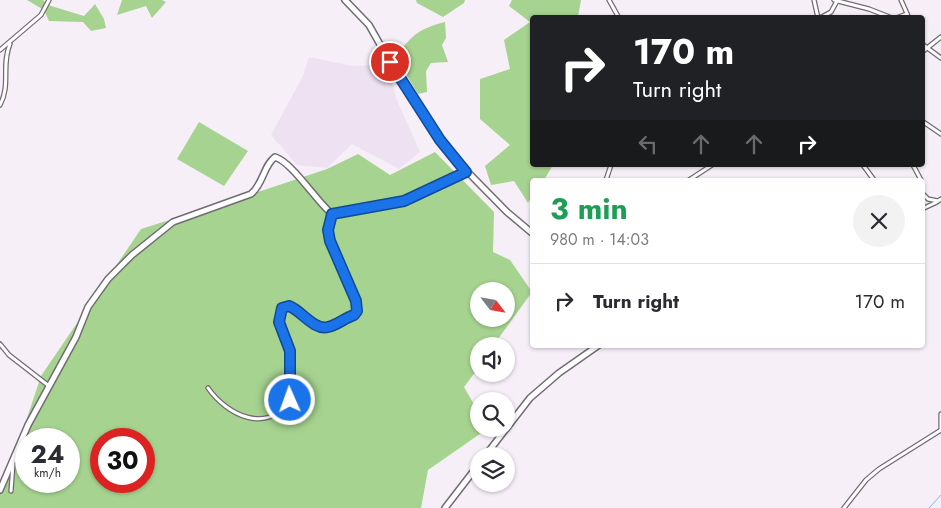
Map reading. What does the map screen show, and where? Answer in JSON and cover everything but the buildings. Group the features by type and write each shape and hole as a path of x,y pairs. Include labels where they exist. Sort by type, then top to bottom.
{"street":[{"path":"0,50 10,44 41,15 49,0"},
{"path":"345,0 369,25 440,140 466,172 530,231"},
{"path":"609,0 617,15"},
{"path":"814,0 818,15"},
{"path":"900,0 908,15"},
{"path":"825,15 831,12 836,1 886,15"},
{"path":"941,37 926,49 941,58"},
{"path":"0,105 6,91 5,59 10,44"},
{"path":"925,123 941,134"},
{"path":"0,490 12,459 76,337 88,307 104,284 120,266 173,222 251,194 258,188 270,162 275,157 280,159 299,177 332,214"},
{"path":"692,178 709,167"},
{"path":"864,167 873,178"},
{"path":"332,214 404,201 466,172"},
{"path":"925,196 928,199 939,200"},
{"path":"925,207 939,200"},
{"path":"208,388 216,399 235,414 252,419 266,417 290,400 290,351 279,322 282,308 289,306 295,308 316,325 327,328 354,315 357,311 356,301 330,241 328,230 332,214"},
{"path":"0,344 9,355 49,387"},
{"path":"492,447 530,398 595,348"},
{"path":"844,508 866,480 879,469 941,430 941,414"},
{"path":"11,491 13,476 12,459"},
{"path":"445,508 470,476"}],"shaded area":[{"path":"309,57 353,66 388,64 396,98 420,152 399,169 352,144 327,168 297,165 271,135 302,78"}],"green space":[{"path":"27,0 43,0 48,5 84,16 95,4 104,19 106,28 91,31 83,22 49,21 44,10"},
{"path":"122,0 162,0 166,2 152,18 146,6 117,15"},
{"path":"416,0 465,0 464,3 443,17 417,3"},
{"path":"512,0 581,0 578,15 530,15 530,22 509,6"},
{"path":"445,22 446,38 442,45 448,62 431,63 426,71 427,92 418,94 392,51 397,55 417,33"},
{"path":"530,22 530,167 552,167 545,178 530,178 530,200 528,203 514,181 491,185 485,166 510,145 480,119 480,79 510,69 504,40"},
{"path":"199,122 248,151 224,186 177,159"},
{"path":"435,152 494,212 493,252 510,260 530,289 530,295 515,316 515,282 470,282 470,328 506,328 500,337 470,337 470,379 464,387 470,397 470,437 475,437 428,470 421,508 0,508 0,488 15,454 15,493 80,493 80,428 24,428 41,376 141,229 327,169 358,154 390,175"}],"waterway":[{"path":"929,508 941,495"}],"route":[{"path":"290,400 289,377 292,361 286,338 279,322 282,308 289,306 295,308 316,325 327,328 354,315 357,311 358,306 335,257 330,241 328,230 332,214 398,203 466,172 440,140 390,62"}]}
